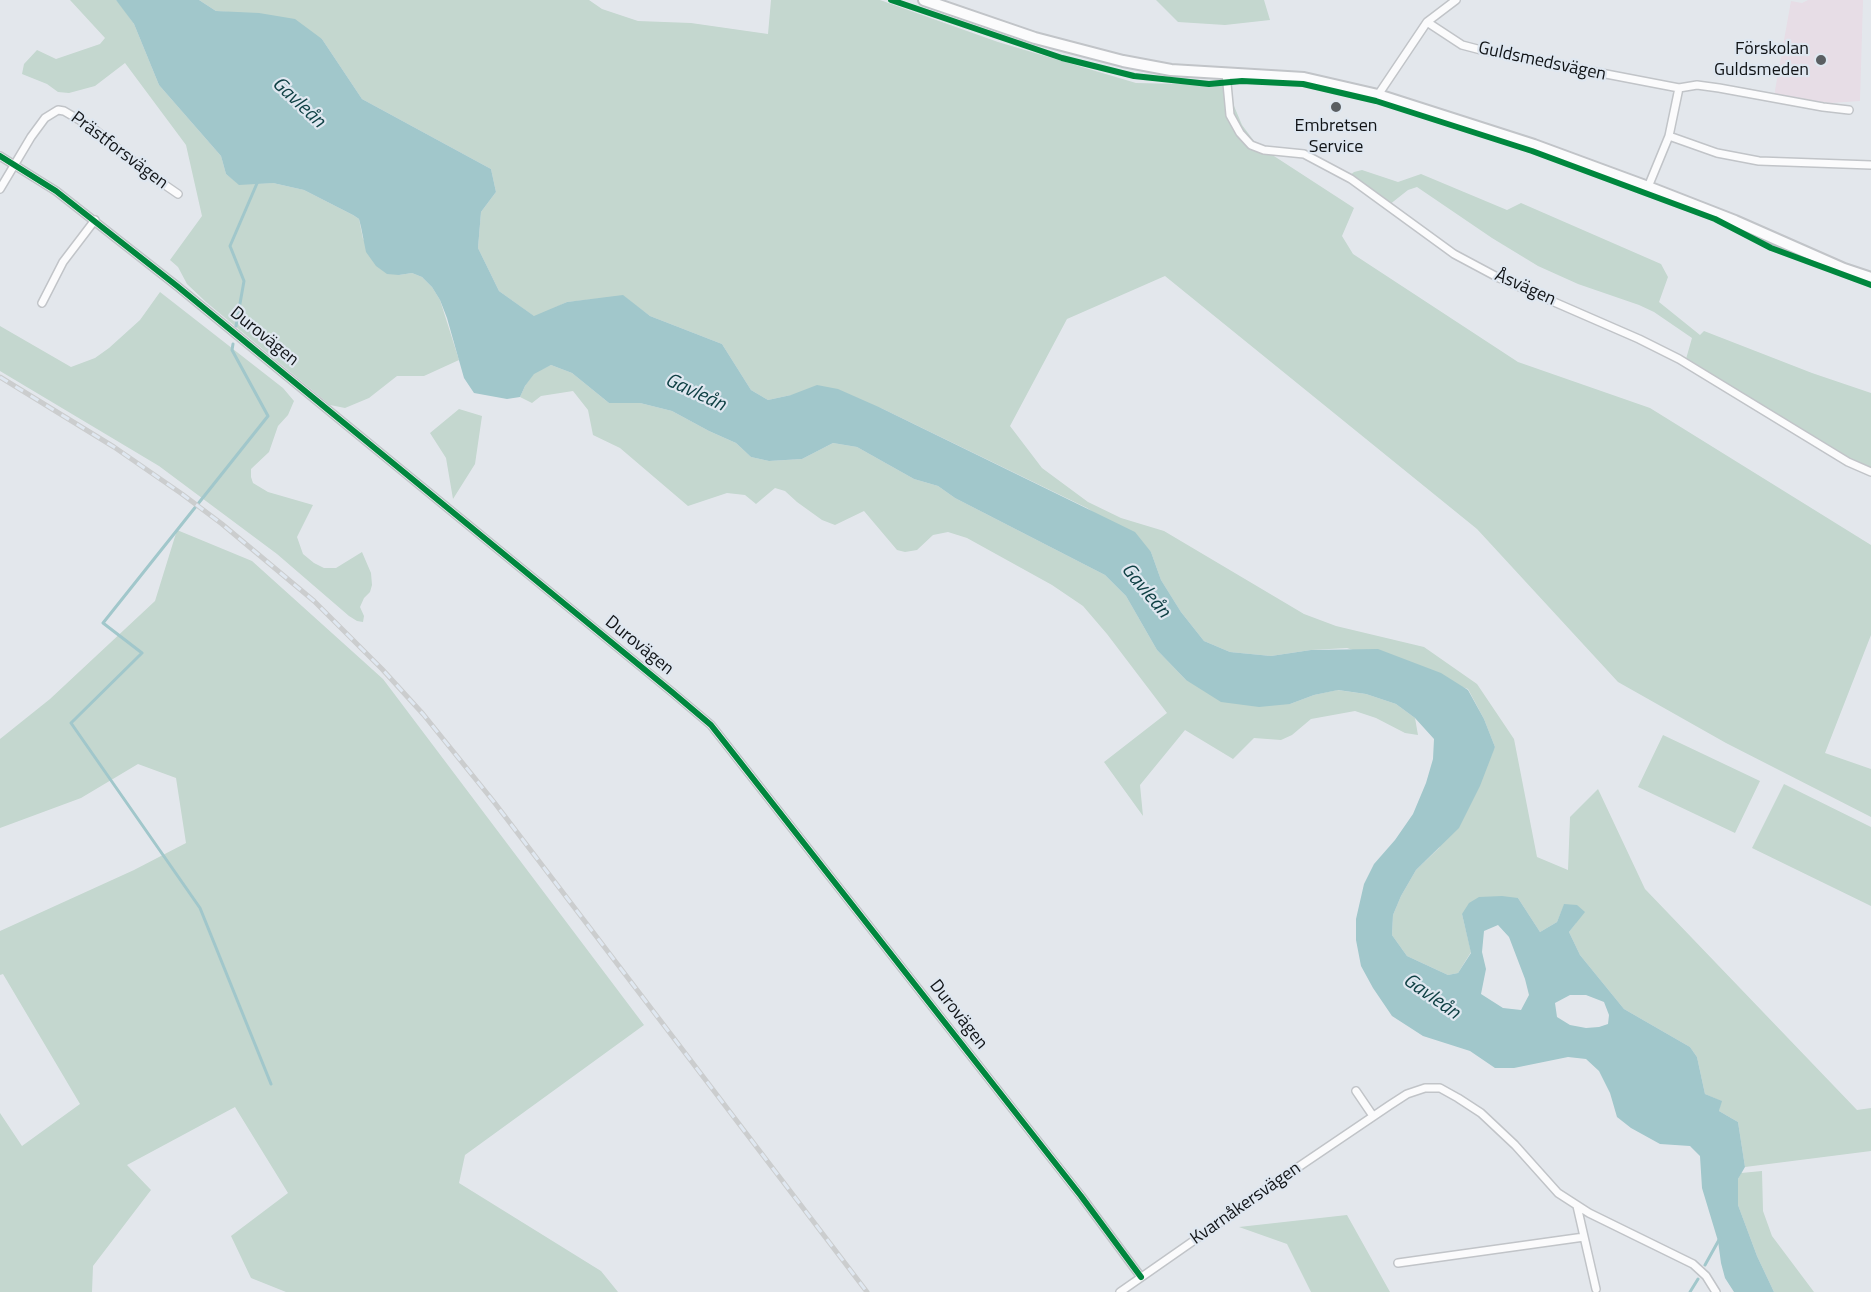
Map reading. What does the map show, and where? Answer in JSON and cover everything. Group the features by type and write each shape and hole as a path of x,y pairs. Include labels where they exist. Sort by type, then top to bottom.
{"main road":[{"path":"924,0 938,2 1035,38 1104,57 1171,70 1304,78 1378,95 1534,145 1648,187 1745,225 1844,269 1871,278"}],"street":[{"path":"1378,95 1427,22 1456,0"},
{"name":"Guldsmedsvägen","path":"1427,22 1462,45 1481,50 1679,88 1697,85 1849,110"},
{"name":"Åsvägen","path":"1226,74 1230,115 1240,133 1251,145 1264,150 1304,154 1350,179 1454,254 1499,278 1640,339 1678,359 1848,462 1871,472"},
{"path":"1648,187 1669,136 1679,88"},
{"name":"Prästforsvägen","path":"14,164 45,118 54,111 64,111 93,128 163,185 178,194"},
{"path":"1669,136 1741,159 1871,165"},
{"name":"Durovägen","path":"0,156 56,191 95,220 711,725 1082,1196 1142,1276"},
{"path":"0,189 14,164"},
{"path":"42,303 63,262 95,220"},
{"name":"Kvarnåkersvägen","path":"1120,1292 1373,1116 1407,1094 1425,1088 1440,1088 1481,1113 1527,1157 1558,1193 1577,1206 1693,1264 1706,1276 1716,1292"},
{"path":"1356,1091 1373,1116"},
{"path":"1577,1206 1596,1289"},
{"path":"1398,1263 1584,1237"}],"shaded area":[{"name":"Förskolan Guldsmeden","path":"1808,0 1863,0 1860,101 1831,103 1774,96 1791,1 1802,3"}],"green space":[{"path":"70,0 116,0 120,4 134,24 159,85 221,156 226,174 239,184 273,183 304,190 353,215 359,219 363,239 399,275 412,273 422,277 440,300 459,360 424,376 397,376 369,398 345,408 330,405 206,302 187,284 178,267 170,260 202,216 186,145 125,63 95,86 69,93 58,92 47,84 22,74 24,64 37,50 56,59 100,44 105,38"},
{"path":"199,0 589,0 602,9 638,21 691,23 768,34 771,0 880,0 998,42 1136,83 1230,85 1234,106 1242,125 1257,145 1354,208 1342,236 1353,254 1518,362 1650,408 1871,545 1871,635 1825,753 1871,769 1871,817 1726,743 1618,682 1477,529 1165,276 1067,319 1010,426 1042,468 1088,502 1121,518 1164,531 1304,614 1336,626 1424,647 1477,684 1514,739 1537,857 1568,870 1570,817 1598,789 1645,889 1857,1110 1871,1108 1871,1151 1745,1167 1738,1122 1719,1111 1721,1101 1705,1094 1697,1057 1690,1047 1624,1009 1580,955 1569,932 1576,923 1564,905 1557,922 1540,932 1518,898 1462,914 1471,952 1458,973 1448,975 1407,956 1392,935 1393,915 1401,896 1416,870 1439,848 1495,747 1484,719 1468,689 1347,648 1271,656 1230,652 1204,641 1181,612 1161,580 1151,552 1087,508 881,408 791,395 768,400 751,390 722,344 650,316 623,296 567,302 535,317 499,291 478,248 481,212 496,192 491,169 362,99 322,39 267,15 216,11"},
{"path":"1156,0 1264,0 1270,20 1225,25 1178,22"},
{"path":"1362,170 1398,182 1421,174 1507,210 1521,203 1661,264 1668,277 1659,302 1700,335 1704,331 1871,393 1871,469 1831,449 1686,359 1692,338 1654,312 1578,284 1538,266 1417,187 1408,190 1389,205 1349,176"},
{"path":"160,292 283,388 294,401 288,415 278,426 269,452 251,469 251,477 253,483 268,492 313,505 297,537 303,554 314,563 324,568 336,568 362,552 371,573 372,585 360,607 364,616 363,622 349,616 277,554 159,466 0,371 0,326 71,367 95,358 109,348 140,320"},
{"path":"551,365 572,373 609,403 640,403 672,411 736,443 751,457 769,461 802,459 833,443 857,447 914,479 938,486 955,498 1105,575 1126,596 1157,650 1186,680 1290,704 1337,690 1366,694 1396,704 1415,718 1418,735 1405,733 1376,718 1355,711 1311,719 1292,735 1281,740 1254,738 1233,759 1185,730 1140,785 1143,816 1104,762 1167,713 1083,606 1052,585 967,538 948,532 933,535 917,550 905,552 897,550 864,511 835,525 822,520 785,491 775,488 756,504 745,495 727,493 688,506 620,448 593,435 588,410 573,391 541,396 532,403 520,397 534,373"},
{"path":"459,409 482,416 475,464 453,499 446,458 430,433"},
{"path":"177,530 252,561 383,679 644,1025 465,1155 459,1183 601,1271 618,1292 286,1292 251,1278 231,1236 288,1193 235,1107 127,1165 151,1190 93,1266 92,1292 0,1292 0,1113 22,1146 80,1104 3,974 0,975 0,931 134,870 186,843 176,778 138,764 81,798 0,828 0,739 50,699 155,601"},
{"path":"1663,735 1760,781 1735,833 1638,787"},
{"path":"1784,784 1871,827 1871,906 1752,848"},
{"path":"1762,1171 1763,1211 1772,1236 1814,1292 1774,1292 1757,1256 1738,1205 1738,1179 1741,1173"},
{"path":"1347,1215 1390,1292 1311,1292 1287,1244 1239,1227"}],"water":[{"name":"Gavleån","path":"116,0 199,0 216,11 259,13 295,19 322,39 362,99 491,169 496,192 481,212 478,248 499,291 534,316 567,302 623,295 650,316 722,344 751,390 768,400 791,395 817,385 838,389 881,408 1135,532 1151,552 1161,580 1181,612 1204,641 1230,652 1271,656 1311,650 1378,649 1441,673 1468,690 1484,719 1495,747 1480,786 1459,828 1416,870 1401,896 1393,915 1392,935 1407,956 1448,975 1458,973 1471,953 1462,914 1469,903 1479,897 1518,898 1540,932 1557,922 1564,904 1577,905 1585,912 1569,932 1580,955 1624,1009 1690,1047 1697,1057 1705,1094 1722,1101 1719,1111 1738,1122 1745,1167 1738,1179 1738,1205 1757,1256 1774,1292 1734,1292 1725,1278 1718,1241 1702,1188 1700,1156 1690,1146 1660,1144 1631,1128 1617,1117 1610,1093 1599,1071 1586,1059 1568,1057 1514,1068 1495,1068 1470,1051 1423,1036 1392,1016 1373,988 1361,966 1356,940 1356,919 1364,884 1374,864 1413,814 1426,783 1433,759 1434,739 1415,718 1396,704 1366,694 1338,690 1314,695 1290,704 1259,707 1221,702 1186,680 1157,650 1126,596 1105,575 955,498 938,486 914,479 857,447 833,443 802,459 769,461 751,457 736,443 672,411 640,403 609,403 572,373 551,365 534,374 520,397 507,399 474,393 464,378 447,318 432,287 422,277 412,273 387,274 376,266 366,252 359,219 353,215 304,190 273,183 239,185 226,174 221,156 159,85 134,24","holes":["1498,925 1509,937 1525,979 1529,995 1521,1010 1503,1008 1481,994 1486,969 1482,952 1484,931","1570,995 1586,995 1604,1002 1609,1015 1608,1024 1586,1028 1570,1025 1557,1017 1555,1003"]}],"waterway":[{"path":"236,326 244,281 230,246 258,181"},
{"path":"233,344 232,350 268,416 103,623 142,653 71,723 200,908 271,1084"},
{"path":"1705,1265 1720,1238"},
{"path":"1690,1292 1698,1279"}],"railway":[{"path":"0,377 114,447 222,524 314,601 382,669 423,714 494,802 867,1292"}],"cycle path":[{"path":"891,0 1062,58 1134,76 1209,84 1242,81 1303,84 1376,101 1532,151 1715,219 1771,248 1871,285"},
{"path":"0,156 56,191 177,286 711,725 1081,1196 1141,1277"}],"place":[{"name":"Förskolan Guldsmeden","path":"1821,60"},
{"name":"Embretsen Service","path":"1336,107"}]}
